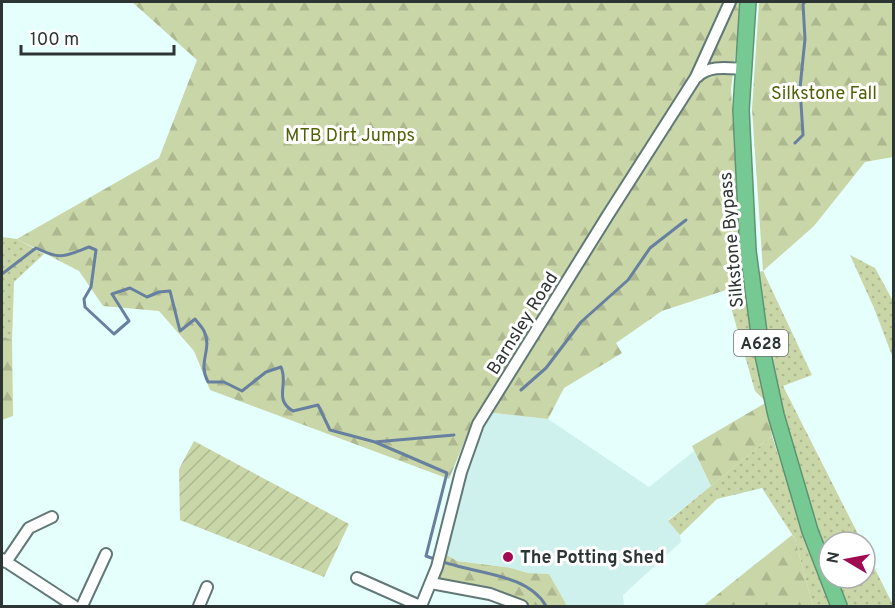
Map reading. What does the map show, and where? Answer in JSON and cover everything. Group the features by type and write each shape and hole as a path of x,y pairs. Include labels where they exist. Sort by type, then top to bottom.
{"highway":[{"name":"Silkstone Bypass","path":"748,2 741,110 748,251 760,340 776,415 806,520 839,606"}],"street":[{"name":"Barnsley Road","path":"420,606 442,552 460,472 478,424 696,77 730,2"},
{"path":"696,77 711,68 743,69"},
{"path":"52,517 37,518 4,560 74,606"},
{"path":"82,606 96,563 106,554"},
{"path":"357,578 420,606"},
{"path":"431,583 495,602 522,606"},
{"path":"198,600 207,587"}],"shaded area":[{"path":"486,412 548,419 649,487 694,451 711,486 668,520 680,535 681,542 623,595 624,606 567,606 548,574 528,573 511,568 457,561 442,552 453,503"}],"green space":[{"name":"MTB Dirt Jumps","path":"132,2 742,2 731,89 742,281 726,290 662,311 616,343 622,353 564,388 548,419 486,412 475,416 449,479 210,390 194,351 159,311 103,306 79,271 17,239 159,158 197,60"},
{"name":"Silkstone Fall","path":"759,2 894,2 893,157 865,162 814,226 763,271 752,109"},
{"path":"2,237 17,239 44,254 14,282 12,340 2,336"},
{"path":"850,255 875,268 893,301 893,358 874,308"},
{"path":"763,271 812,375 783,386 856,530 817,531 780,415 755,391 726,290 751,274"},
{"path":"2,336 12,340 13,416 2,420"},
{"path":"767,402 772,436 711,486 692,446"},
{"path":"772,436 817,572 817,590 824,590 831,606 813,606 795,539 762,488 717,499 680,535 668,521"},
{"path":"194,441 349,524 324,577 180,520 179,469"},
{"path":"792,535 813,606 703,606"},
{"path":"442,552 457,561 511,568 528,573 549,574 567,606 522,606 431,583"},
{"path":"877,573 893,606 844,606 837,590 877,590"}],"waterway":[{"path":"795,143 803,135 800,88 805,39 803,4 805,2"},
{"path":"521,390 546,368 581,322 628,280 650,248 686,220"},
{"path":"2,274 36,248 57,256 89,247 96,250 91,287 84,299 85,307 114,334 129,321 112,294 130,288 147,297 159,292 170,291 180,331 195,319 204,331 207,344 204,368 208,382 224,382 242,391 266,372 281,367 284,402 293,411 318,405 330,430 375,442 447,473 426,556 517,582 529,588 546,606"},
{"path":"375,442 454,435"}],"place":[{"name":"The Potting Shed","path":"508,557"}]}
